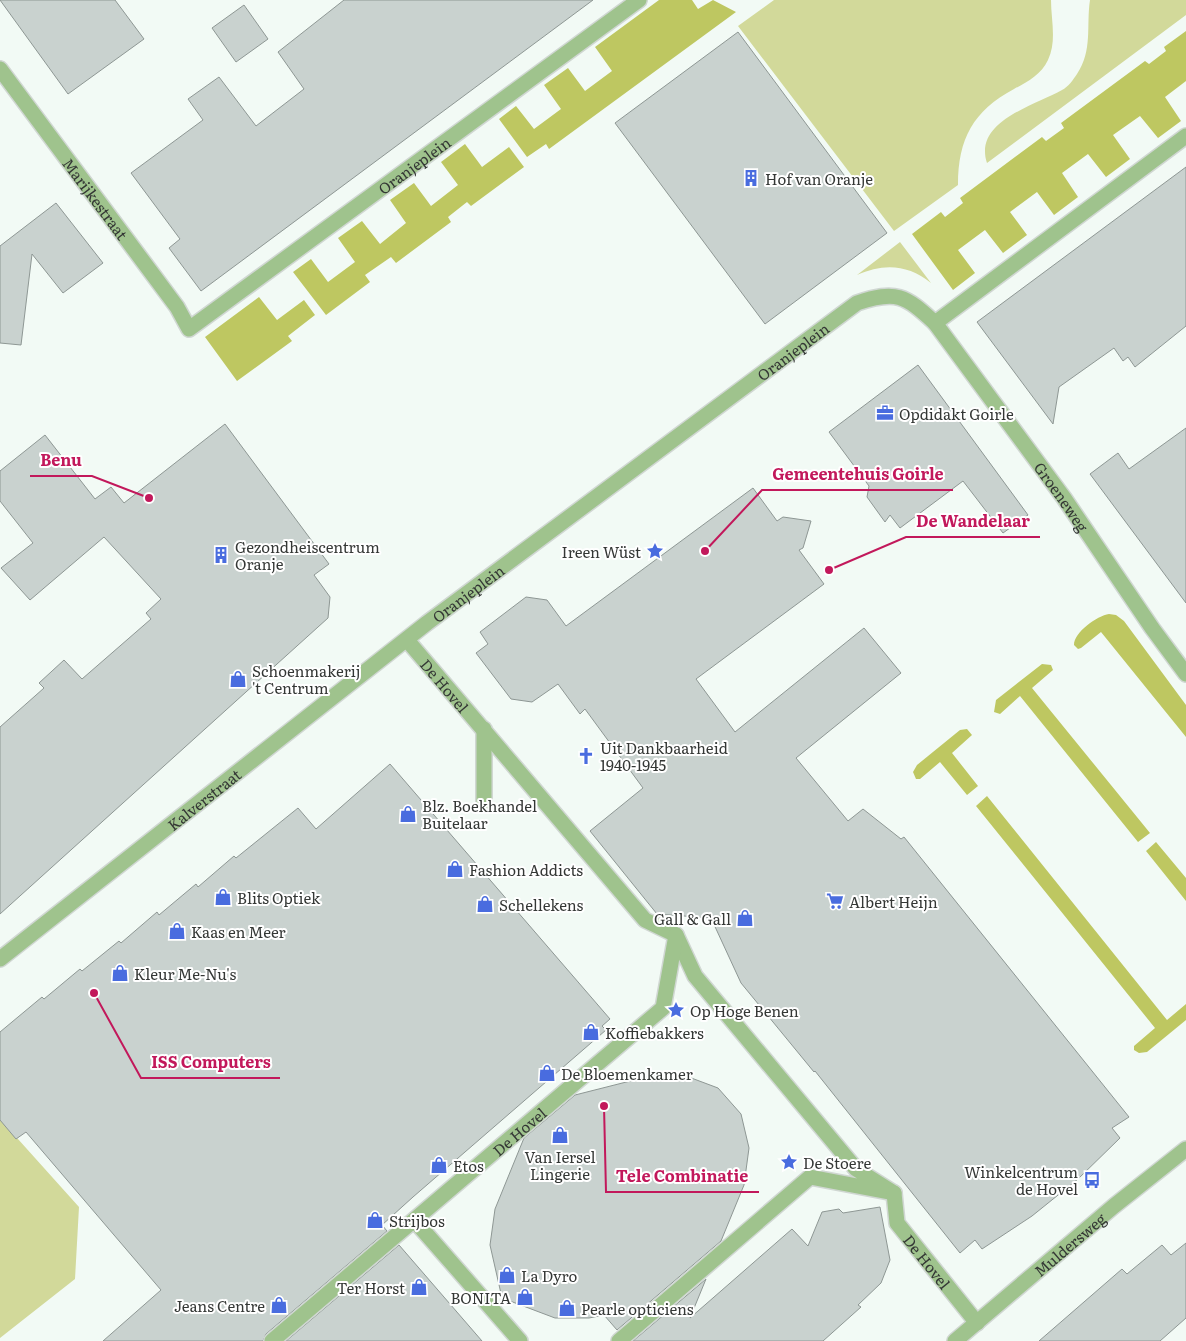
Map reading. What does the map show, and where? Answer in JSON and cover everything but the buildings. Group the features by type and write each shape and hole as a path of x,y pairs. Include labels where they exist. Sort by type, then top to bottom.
{"street":[{"name":"Oranjeplein","path":"189,329 639,0"},
{"name":"Marijkestraat","path":"0,69 177,307 189,329"},
{"path":"935,322 1186,136"},
{"name":"Oranjeplein","path":"406,640 857,303 878,296 897,296 914,303 935,322"},
{"name":"Groeneweg","path":"935,322 1064,498 1152,628 1186,674"},
{"name":"De Hovel","path":"272,1341 663,1008 676,935 645,920 484,729 406,640"},
{"name":"Kalverstraat","path":"0,959 406,640"},
{"path":"484,729 484,801"},
{"path":"676,935 695,976 856,1169 894,1193"},
{"name":"Muldersweg","path":"955,1341 1114,1206 1186,1149"},
{"path":"619,1341 810,1176 894,1193"},
{"name":"De Hovel","path":"894,1193 897,1223 977,1323"},
{"path":"415,1221 520,1341"}],"green space":[{"path":"659,0 692,0 698,9 713,0 736,12 549,149 546,144 527,157 499,119 516,106 534,129 561,109 544,85 568,68 585,91 612,71 595,47"},
{"path":"774,0 1051,0 1053,30 1051,53 1038,74 1000,98 978,117 965,140 961,154 958,185 894,231 738,26"},
{"path":"1090,0 1186,0 1186,15 987,163 985,148 989,136 998,125 1009,116 1064,89 1077,74 1082,65 1087,47"},
{"path":"1186,31 1186,81 1165,97 1181,121 1158,138 1140,116 1113,135 1130,159 1106,177 1088,154 1062,173 1078,197 1054,215 1037,192 1010,212 1027,235 1003,253 985,230 958,250 975,273 953,290 912,234 941,212 945,217 963,203 960,198 1042,137 1046,141 1064,128 1061,123 1145,61 1149,64 1166,51 1164,47"},
{"path":"465,144 482,167 509,147 524,167 471,206 467,202 448,217 451,222 396,263 391,257 365,275 370,282 326,315 293,272 311,259 328,282 355,262 338,238 362,221 380,244 406,223 390,200 414,183 431,206 458,185 441,162"},
{"path":"900,242 931,283 913,272 895,267 876,269 857,275"},
{"path":"259,297 277,320 304,300 315,315 288,336 292,341 237,381 205,337"},
{"path":"1109,614 1116,615 1124,621 1186,705 1186,737 1101,632 1081,648 1078,649 1074,645 1078,635 1087,625"},
{"path":"1042,664 1051,665 1053,670 1032,688 1150,833 1138,842 1020,696 1000,714 994,712 996,700"},
{"path":"967,729 972,735 952,753 978,786 967,795 940,762 920,779 916,779 913,772 917,765 960,730"},
{"path":"987,796 1167,1020 1186,1004 1186,1020 1147,1052 1139,1053 1134,1050 1134,1046 1155,1028 976,806"},
{"path":"1156,842 1186,878 1186,901 1146,851"},
{"path":"0,1119 79,1207 75,1279 0,1338"}],"place":[{"name":"Hof van Oranje","path":"751,178"},
{"name":"Opdidakt Goirle","path":"885,413"},
{"name":"Benu","path":"149,498"},
{"name":"Ireen Wüst","path":"655,551"},
{"name":"Gemeentehuis Goirle","path":"705,551"},
{"name":"Gezondheiscentrum Oranje","path":"221,555"},
{"name":"De Wandelaar","path":"829,570"},
{"name":"Schoenmakerij 't Centrum","path":"238,679"},
{"name":"Uit Dankbaarheid 1940-1945","path":"586,756"},
{"name":"Blz. Boekhandel Buitelaar","path":"408,814"},
{"name":"Fashion Addicts","path":"455,869"},
{"name":"Blits Optiek","path":"223,897"},
{"name":"Albert Heijn","path":"835,901"},
{"name":"Schellekens","path":"485,904"},
{"name":"Gall & Gall","path":"745,918"},
{"name":"Kaas en Meer","path":"177,931"},
{"name":"Kleur Me-Nu's","path":"120,973"},
{"name":"ISS Computers","path":"94,993"},
{"name":"Op Hoge Benen","path":"676,1010"},
{"name":"Koffiebakkers","path":"591,1032"},
{"name":"De Bloemenkamer","path":"547,1073"},
{"name":"Tele Combinatie","path":"604,1106"},
{"name":"Van Iersel Lingerie","path":"560,1135"},
{"name":"De Stoere","path":"789,1162"},
{"name":"Etos","path":"439,1165"},
{"name":"Winkelcentrum de Hovel","path":"1092,1180"},
{"name":"Strijbos","path":"375,1220"},
{"name":"La Dyro","path":"507,1275"},
{"name":"Ter Horst","path":"419,1287"},
{"name":"BONITA","path":"525,1297"},
{"name":"Jeans Centre","path":"279,1305"},
{"name":"Pearle opticiens","path":"567,1308"}]}
